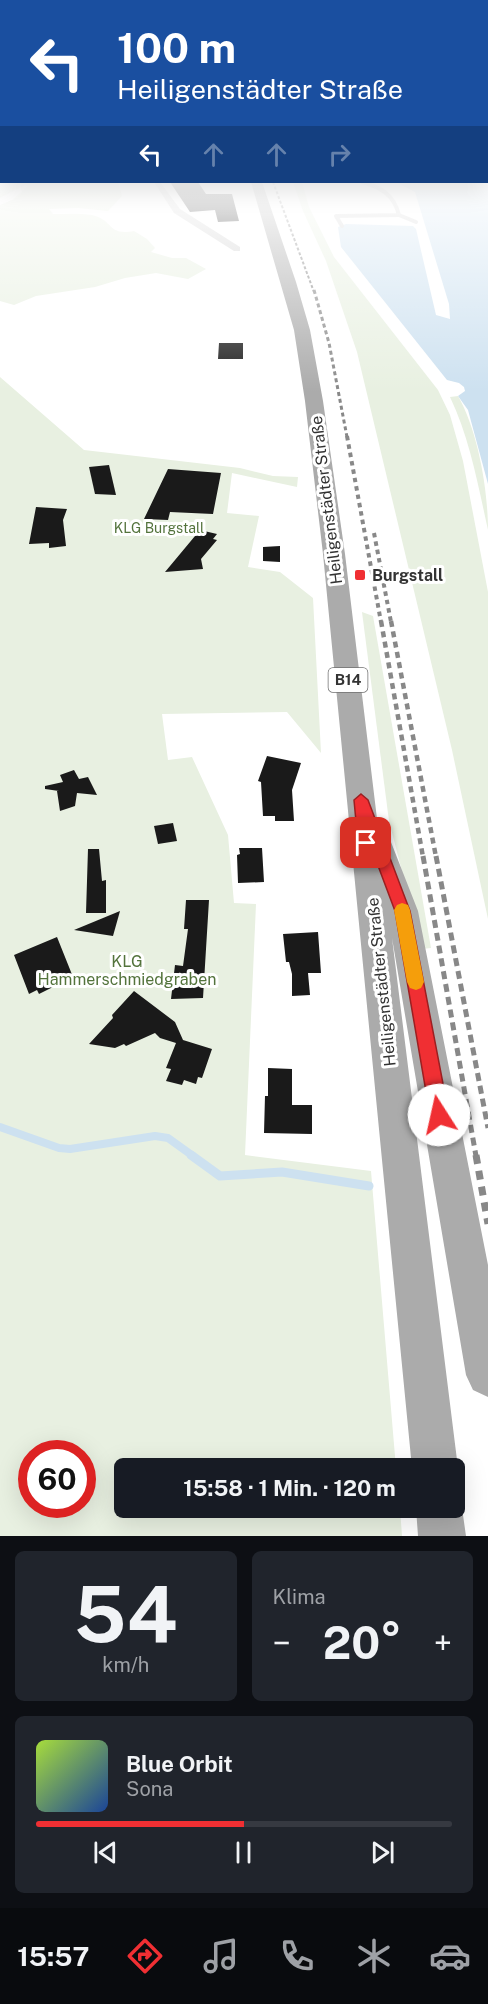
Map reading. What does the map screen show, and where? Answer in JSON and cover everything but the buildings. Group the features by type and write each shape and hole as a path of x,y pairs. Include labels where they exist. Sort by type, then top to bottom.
{"main road":[{"name":"Heiligenstädter Straße","path":"278,249 302,330 334,554 434,1458"},
{"path":"361,800 403,911 488,1375"},
{"path":"440,1518 442,1536"}],"green space":[{"path":"0,249 154,249 151,252 172,258 186,258 206,269 188,279 156,273 125,278 95,287 36,296 14,305 0,301"},
{"path":"320,249 330,249 438,390 450,415 463,461 488,592 488,919 452,750 357,352"},
{"path":"0,377 84,450 240,468 273,476 298,477 297,487 232,473 227,513 259,516 248,567 280,572 313,598 321,753 287,712 162,714 168,760 192,757 228,835 234,903 256,904 245,1155 371,1171 395,1458 114,1458 114,1518 401,1518 402,1536 0,1536"},
{"path":"458,396 476,443 486,497 488,530 468,446 450,397"},
{"path":"362,612 373,616 431,948 422,949 389,821"}],"water":[{"path":"342,249 421,249 436,315 450,319 449,304 432,249 488,249 488,484 468,410 458,396 465,391 464,387 447,380"}],"waterway":[{"path":"0,1127 59,1148 70,1149 155,1136 168,1138 193,1156"},
{"path":"191,1155 220,1176 282,1172 369,1186"}],"railway":[{"path":"298,249 314,292"},
{"path":"314,290 329,343 347,437"},
{"path":"347,436 381,622"},
{"path":"374,533 391,622"},
{"path":"381,621 423,857"},
{"path":"391,621 436,857"},
{"path":"423,856 476,1156"},
{"path":"436,856 488,1128"},
{"path":"476,1155 488,1224"}],"slow traffic":[{"path":"402,910 416,982"}],"place":[{"name":"Burgstall","path":"360,575"}],"route":[{"path":"366,843 361,800 403,911 439,1115"}],"park label":[{"name":"KLG Burgstall","path":"159,528"},
{"name":"KLG Hammerschmiedgraben","path":"127,970"}]}
